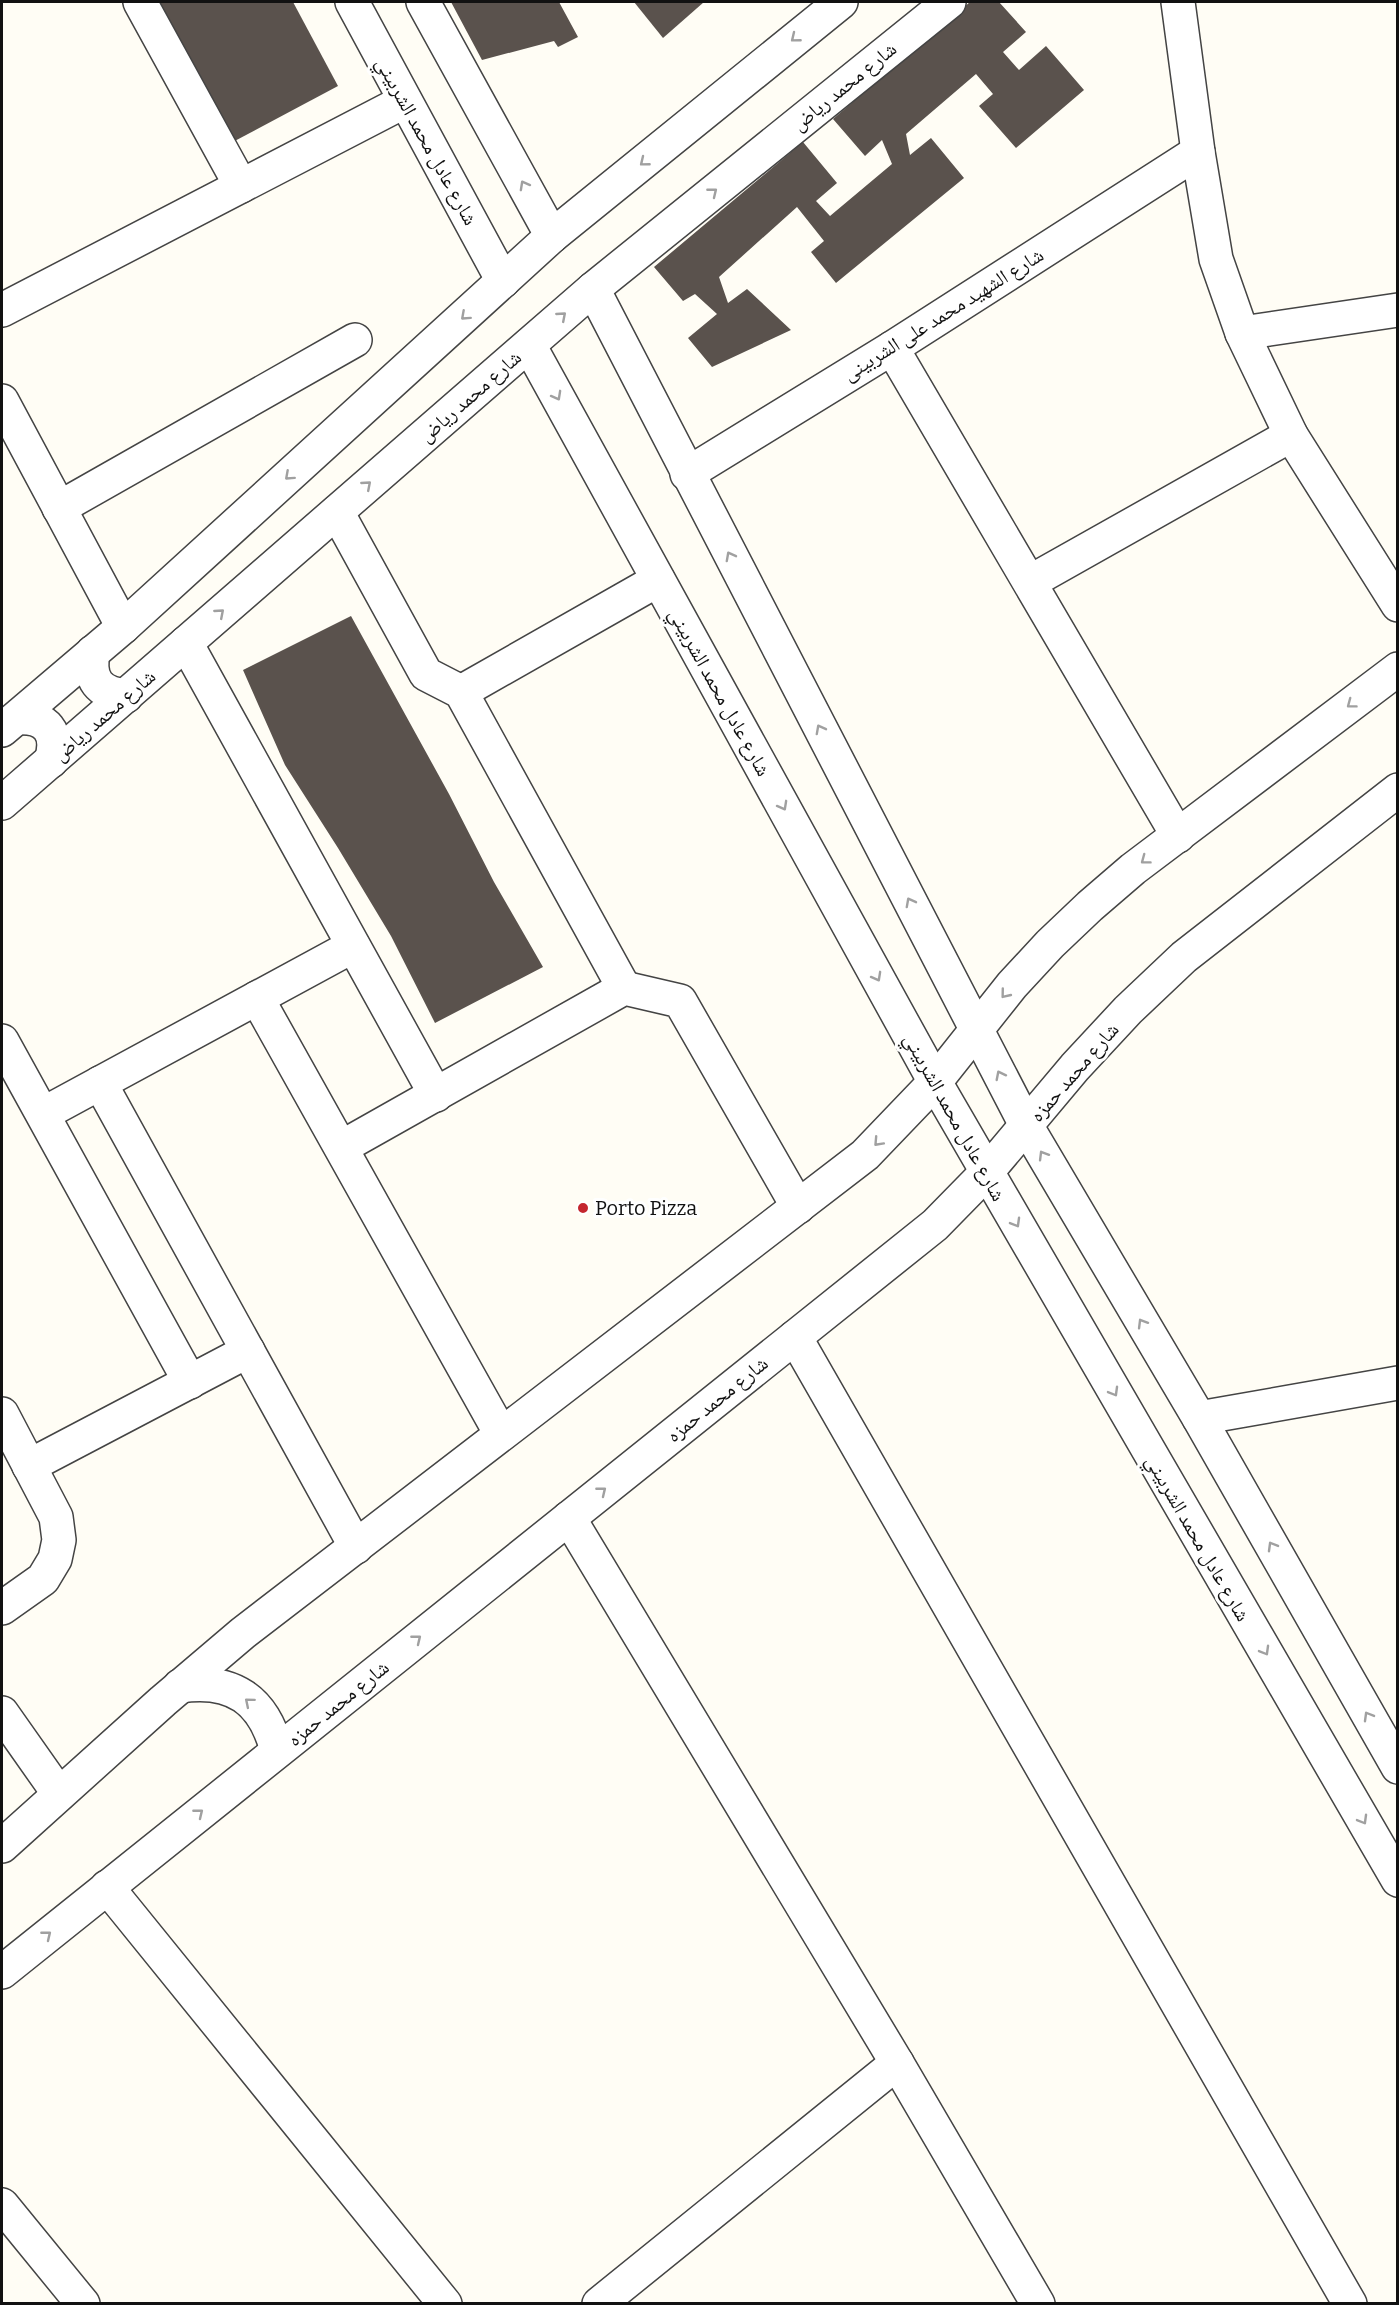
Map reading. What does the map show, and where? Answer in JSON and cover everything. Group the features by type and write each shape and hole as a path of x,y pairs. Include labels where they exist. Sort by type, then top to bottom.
{"street":[{"path":"140,2 241,186"},
{"name":"شارع عادل محمد الشربيني","path":"352,2 503,281"},
{"path":"423,2 552,236"},
{"path":"9,724 123,627 552,236 841,2"},
{"name":"شارع محمد رياض","path":"2,803 593,289 949,2"},
{"path":"1178,2 1198,152 1216,259 1242,333 1292,435 1398,605"},
{"path":"2,310 405,101"},
{"name":"شارع الشهيد محمد على الشربينى","path":"687,474 892,348 1198,152"},
{"path":"593,289 1027,1127 1198,1418 1398,1767"},
{"path":"1242,333 1398,310"},
{"path":"60,508 355,340"},
{"name":"شارع عادل محمد الشربيني","path":"529,345 986,1173 1398,1880"},
{"path":"892,348 1178,836"},
{"path":"2,401 123,627"},
{"path":"1030,582 1292,435"},
{"path":"337,512 426,674 461,692 624,988"},
{"path":"461,692 658,580"},
{"path":"186,643 436,1095"},
{"path":"93,652 90,665 93,678 102,688 113,694 126,696"},
{"path":"2,1846 180,1686 243,1633 865,1155 935,1082 1012,985 1066,928 1133,869 1398,669"},
{"path":"9,724 31,717 43,723 52,734 55,748 51,761"},
{"name":"شارع محمد حمزه","path":"2,1972 935,1225 1027,1127 1075,1067 1128,1010 1184,957 1398,790"},
{"path":"43,1114 353,946"},
{"path":"342,1147 624,988 680,1001 798,1207"},
{"path":"257,998 501,1434"},
{"path":"2,1041 190,1382"},
{"path":"100,1083 356,1546"},
{"path":"795,1337 1350,2304"},
{"path":"29,1466 248,1351"},
{"path":"1198,1418 1398,1383"},
{"path":"2,1414 56,1517 59,1540 55,1559 43,1579 2,1608"},
{"path":"568,1518 897,2063 1025,2298"},
{"path":"180,1686 201,1683 223,1687 243,1696 260,1710 272,1730 277,1751"},
{"path":"2,1713 59,1794"},
{"path":"107,1887 445,2304"},
{"path":"598,2304 897,2063"},
{"path":"2,2205 83,2304"}],"building":[{"path":"153,2 293,2 338,86 229,144"},
{"path":"451,2 559,2 578,37 558,47 554,41 482,60"},
{"path":"634,2 704,2 663,38"},
{"path":"970,2 999,2 1026,32 1003,52 1019,70 1046,46 1084,90 1016,148 979,106 993,94 976,74 906,134 910,155 931,138 964,178 836,283 811,252 824,241 797,207 719,277 728,303 747,289 791,330 712,367 688,338 717,314 695,294 683,301 654,267 803,142 837,183 816,201 830,216 892,164 882,140 865,156 833,119"},
{"path":"351,616 449,794 494,882 543,967 435,1023 391,936 285,765 243,670"}],"place":[{"name":"Porto Pizza","path":"583,1208"}]}
